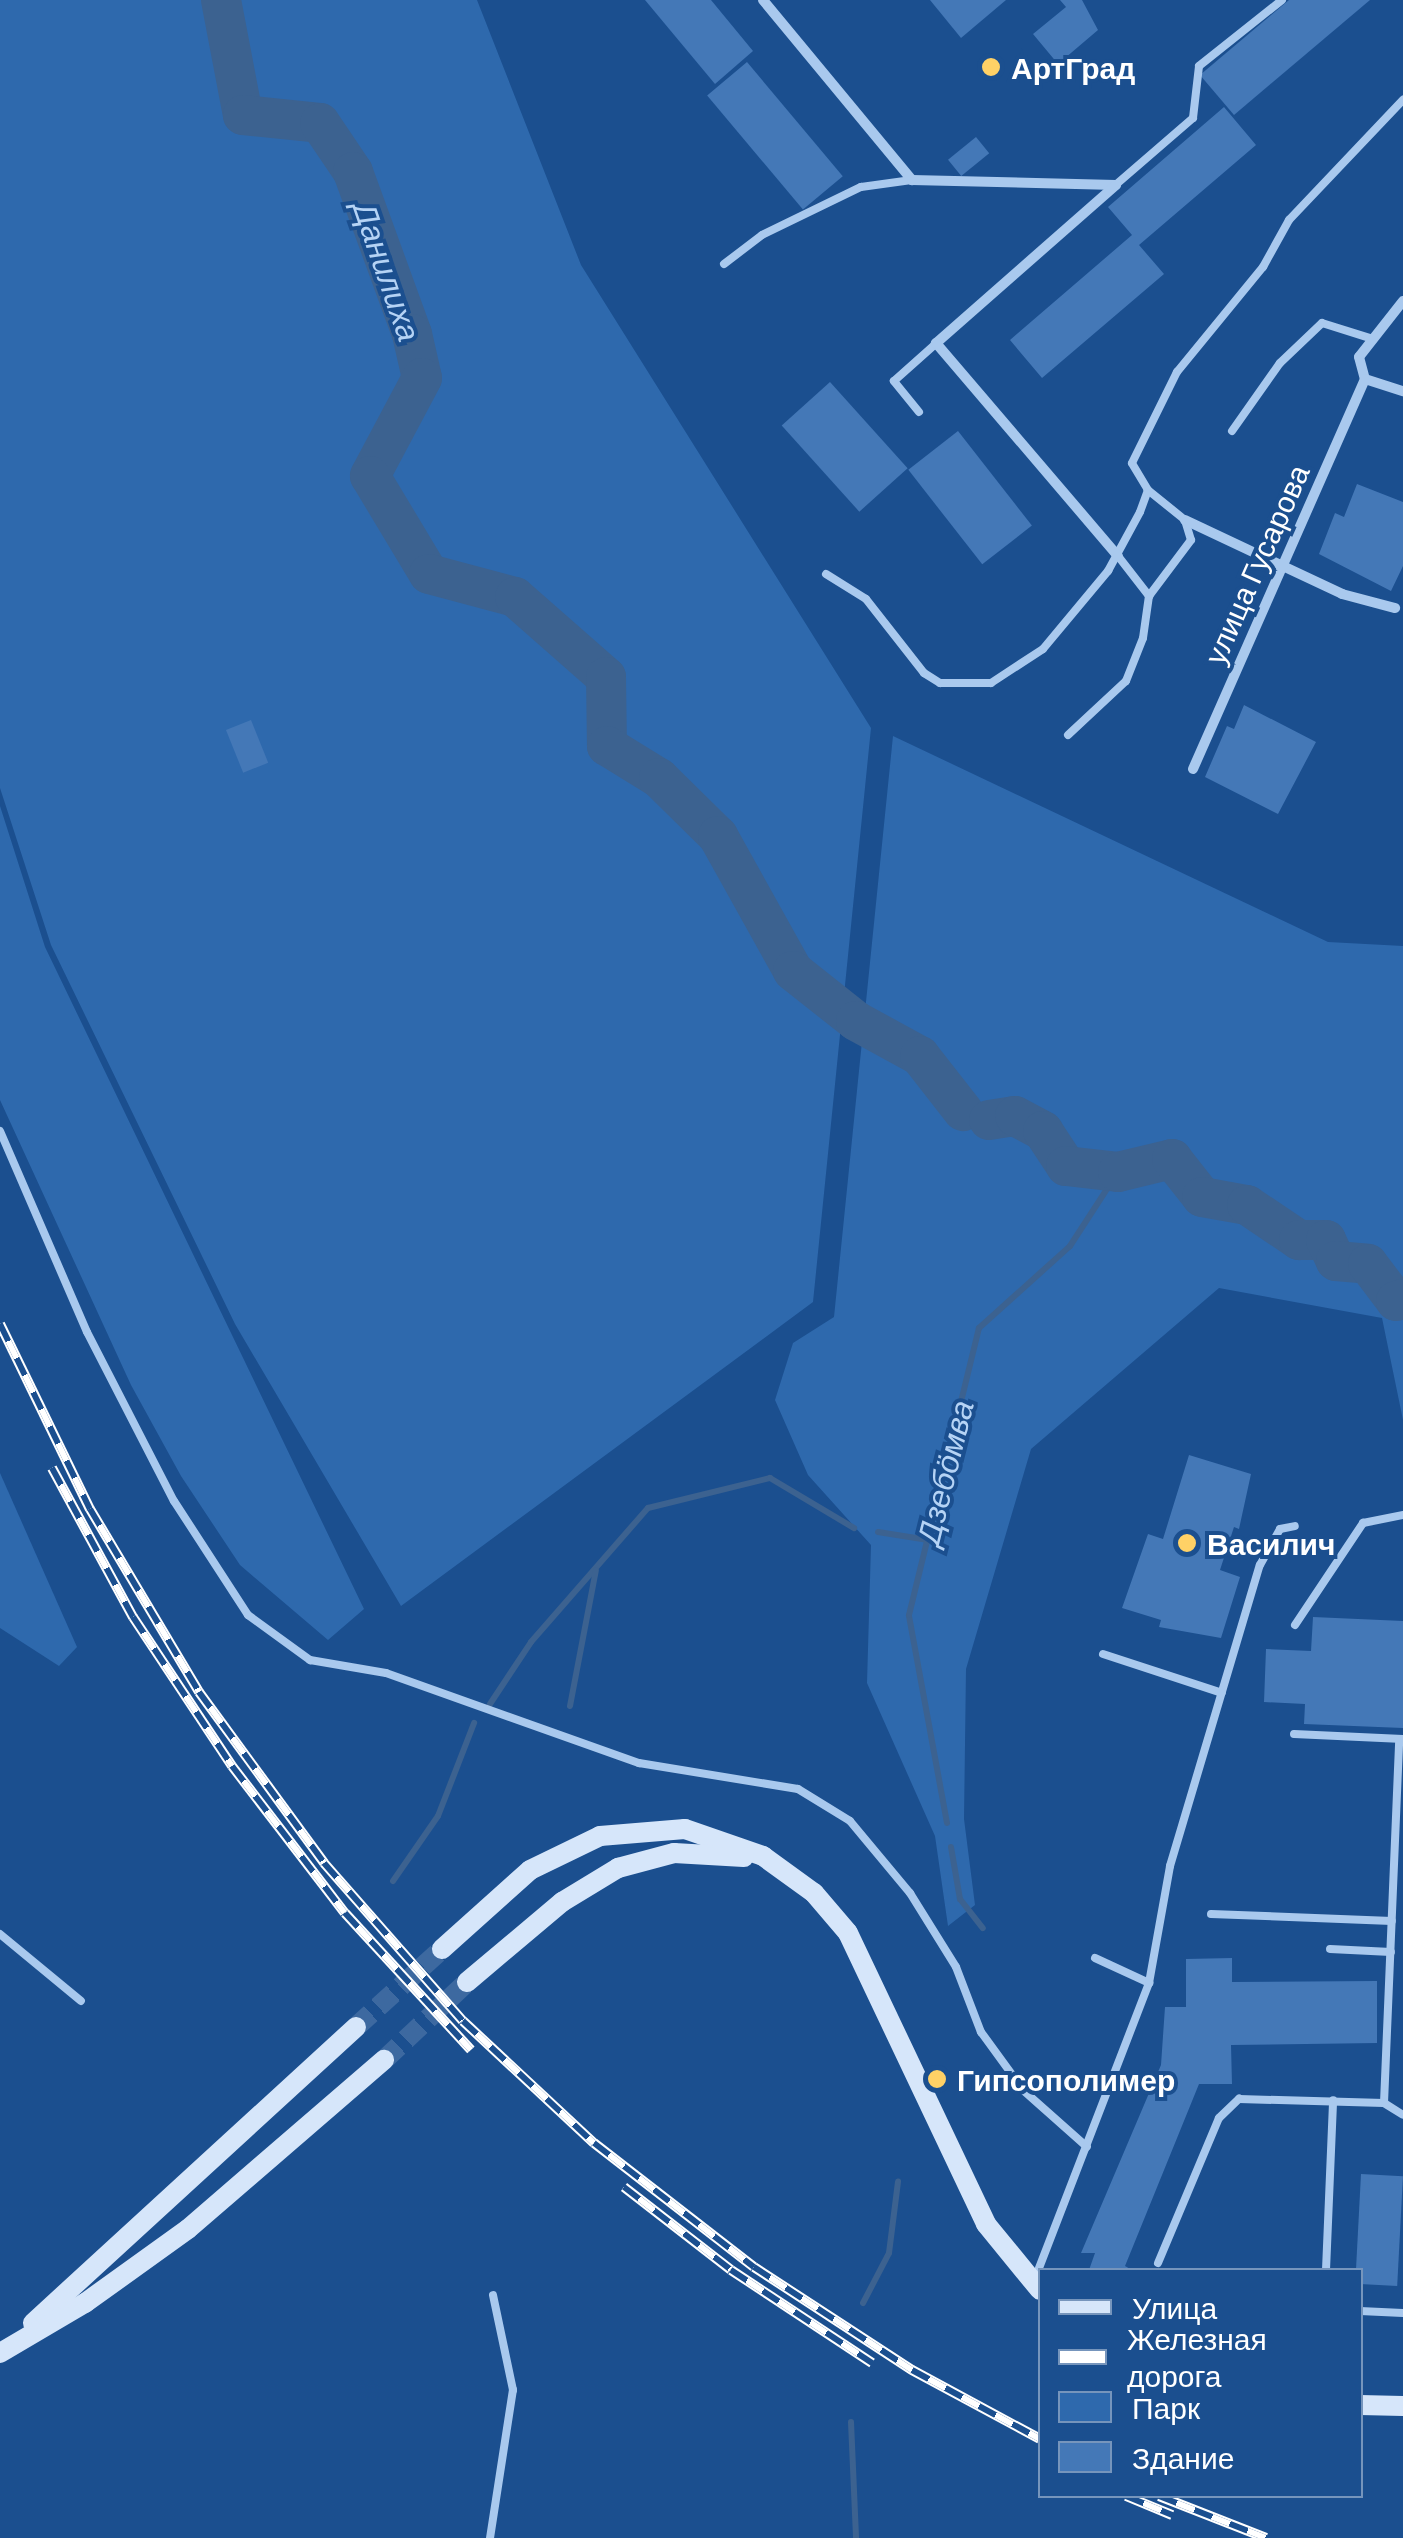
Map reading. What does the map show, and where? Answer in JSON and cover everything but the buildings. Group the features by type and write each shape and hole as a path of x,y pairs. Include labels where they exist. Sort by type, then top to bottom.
{"main road":[{"path":"442,1948 530,1870 600,1836 686,1829 736,1844 788,1873 848,1934 896,2025 955,2168 986,2224 1037,2286"},
{"path":"467,1982 576,1892 644,1858 706,1851 788,1873"},
{"path":"0,2352 356,2027"},
{"path":"0,2352 188,2229 384,2060"},
{"path":"1363,2405 1403,2406"}],"street":[{"path":"762,0 912,180 1116,185"},
{"path":"1116,185 936,344 1118,556"},
{"name":"улица Гусарова","path":"1193,769 1365,378 1360,356 1403,301"},
{"path":"1365,378 1403,391"},
{"path":"1185,520 1282,567 1395,608"}],"lane":[{"path":"1116,185 1192,118 1198,66 1282,0"},
{"path":"1068,735 1126,681 1143,638 1149,596 1191,540 1185,520 1148,490 1132,464 1177,372 1262,267 1289,220 1403,100"},
{"path":"724,264 762,236 861,187 912,180"},
{"path":"1232,431 1280,364 1322,323 1373,339"},
{"path":"919,412 894,381 936,344"},
{"path":"826,574 866,599 924,673 940,683 992,683 1043,649 1118,556 1148,490"},
{"path":"1118,556 1149,596"},
{"path":"0,1132 87,1332 174,1501 248,1616 310,1660 386,1673 639,1763 798,1789 850,1821 910,1893 956,1967 981,2032 1024,2090 1087,2147"},
{"path":"1295,1625 1363,1523 1403,1515"},
{"path":"1043,2268 1149,1983 1170,1866 1260,1565 1280,1529 1296,1526"},
{"path":"1103,1654 1222,1693"},
{"path":"1294,1734 1401,1739 1384,2103"},
{"path":"1211,1914 1392,1921"},
{"path":"0,1934 81,2001"},
{"path":"1330,1950 1390,1952"},
{"path":"1095,1958 1149,1983"},
{"path":"1158,2263 1228,2106 1252,2097 1333,2100 1384,2103 1403,2114"},
{"path":"1326,2268 1333,2100"},
{"path":"490,2538 513,2390 493,2295"},
{"path":"1363,2311 1403,2313"}],"green space":[{"path":"0,0 477,0 581,265 871,728 813,1302 401,1606 235,1324 51,945 0,788"},
{"path":"893,736 1328,942 1403,946 1403,1420 1382,1318 1219,1288 1031,1449 966,1669 964,1819 975,1905 948,1926 935,1836 867,1683 871,1545 808,1475 775,1400 793,1343 834,1317"},
{"path":"0,806 45,947 364,1609 328,1640 240,1565 181,1476 131,1385 0,1100"},
{"path":"0,1473 77,1647 59,1666 0,1628"}],"waterway":[{"name":"Данилиха","path":"221,0 243,115 320,123 353,172 412,334 422,378 370,476 429,574 515,597 606,677 607,746 659,778 718,836 793,971 856,1021 920,1056 963,1111"},
{"name":"Данилиха","path":"989,1120 1015,1116 1043,1131 1066,1166 1118,1172 1172,1159 1202,1197 1247,1205 1299,1240 1326,1240 1336,1261 1368,1264 1396,1301 1403,1299"},
{"name":"Дзебӧмва","path":"947,1823 909,1615 979,1328 1070,1246 1118,1172"},
{"path":"490,1704 531,1642 648,1508 770,1478 854,1528"},
{"path":"878,1532 928,1540"},
{"path":"570,1706 596,1570"},
{"path":"393,1881 438,1816 474,1723"},
{"path":"951,1847 960,1899 983,1928"},
{"name":"Дзебӧмва","path":"863,2303 889,2253 898,2182"},
{"name":"Дзебӧмва","path":"851,2422 856,2538"}],"tunnel":[{"path":"356,2027 442,1949"},
{"path":"384,2060 467,1982"}],"railway":[{"path":"0,1324 90,1509 199,1692 324,1863 463,2021 594,2143 754,2267 912,2370 1038,2438"},
{"path":"52,1468 133,1617 232,1766 345,1913 471,2050"},
{"path":"624,2187 731,2270 872,2363"},
{"path":"1131,2498 1172,2515"},
{"path":"1164,2498 1266,2538"}],"place":[{"name":"АртГрад","path":"991,67"},
{"name":"Василич","path":"1187,1543"},
{"name":"Гипсополимер","path":"937,2079"}]}
